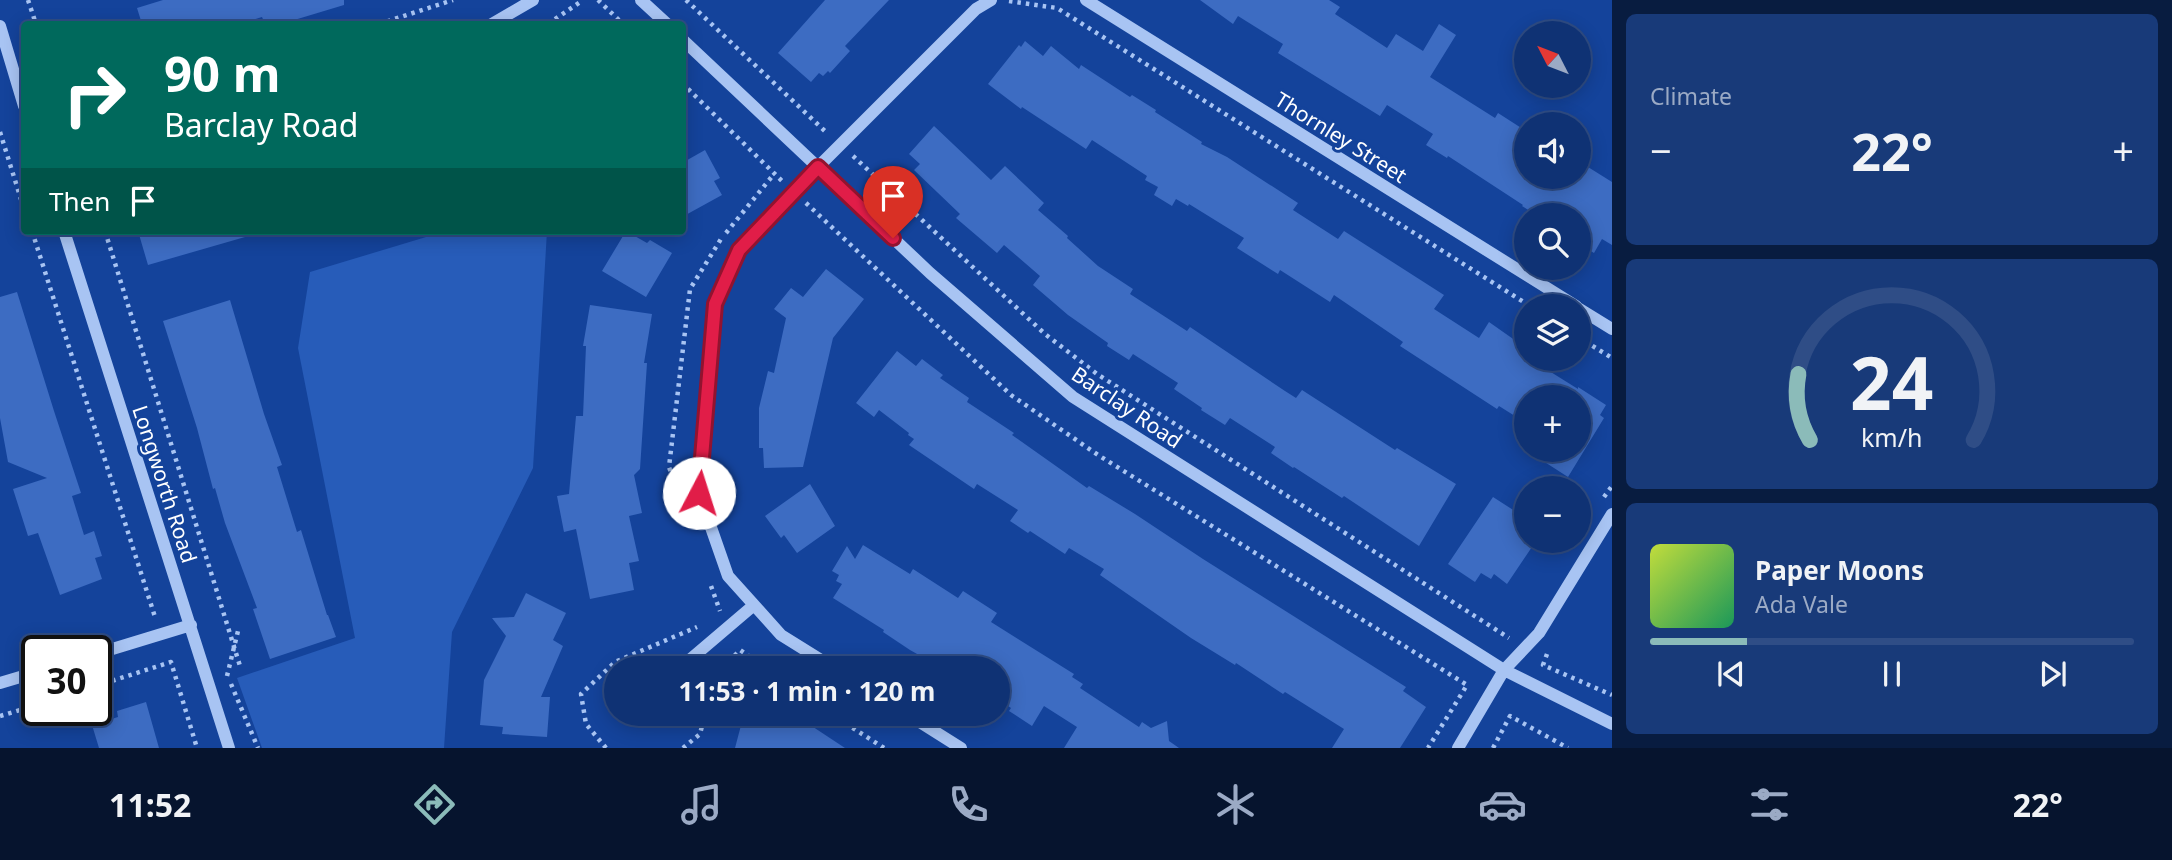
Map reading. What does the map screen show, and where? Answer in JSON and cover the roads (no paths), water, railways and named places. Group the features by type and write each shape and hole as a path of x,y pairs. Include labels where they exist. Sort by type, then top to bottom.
{"street":[{"path":"497,21 533,0"},
{"path":"641,0 664,21"},
{"name":"Thornley Street","path":"1086,0 1556,294"},
{"path":"815,656 781,635 728,576 699,493 715,304 739,250 976,9 995,5"},
{"path":"0,26 21,96"},
{"name":"Barclay Road","path":"686,43 930,273 1073,397 1504,670 1612,724"},
{"name":"Longworth Road","path":"65,235 229,748"},
{"name":"Thornley Street","path":"1591,316 1612,329"},
{"path":"1458,748 1504,670 1539,633 1612,514"},
{"path":"694,656 754,605"},
{"path":"112,649 191,625"},
{"path":"0,683 21,677"},
{"path":"926,726 961,748"}]}
